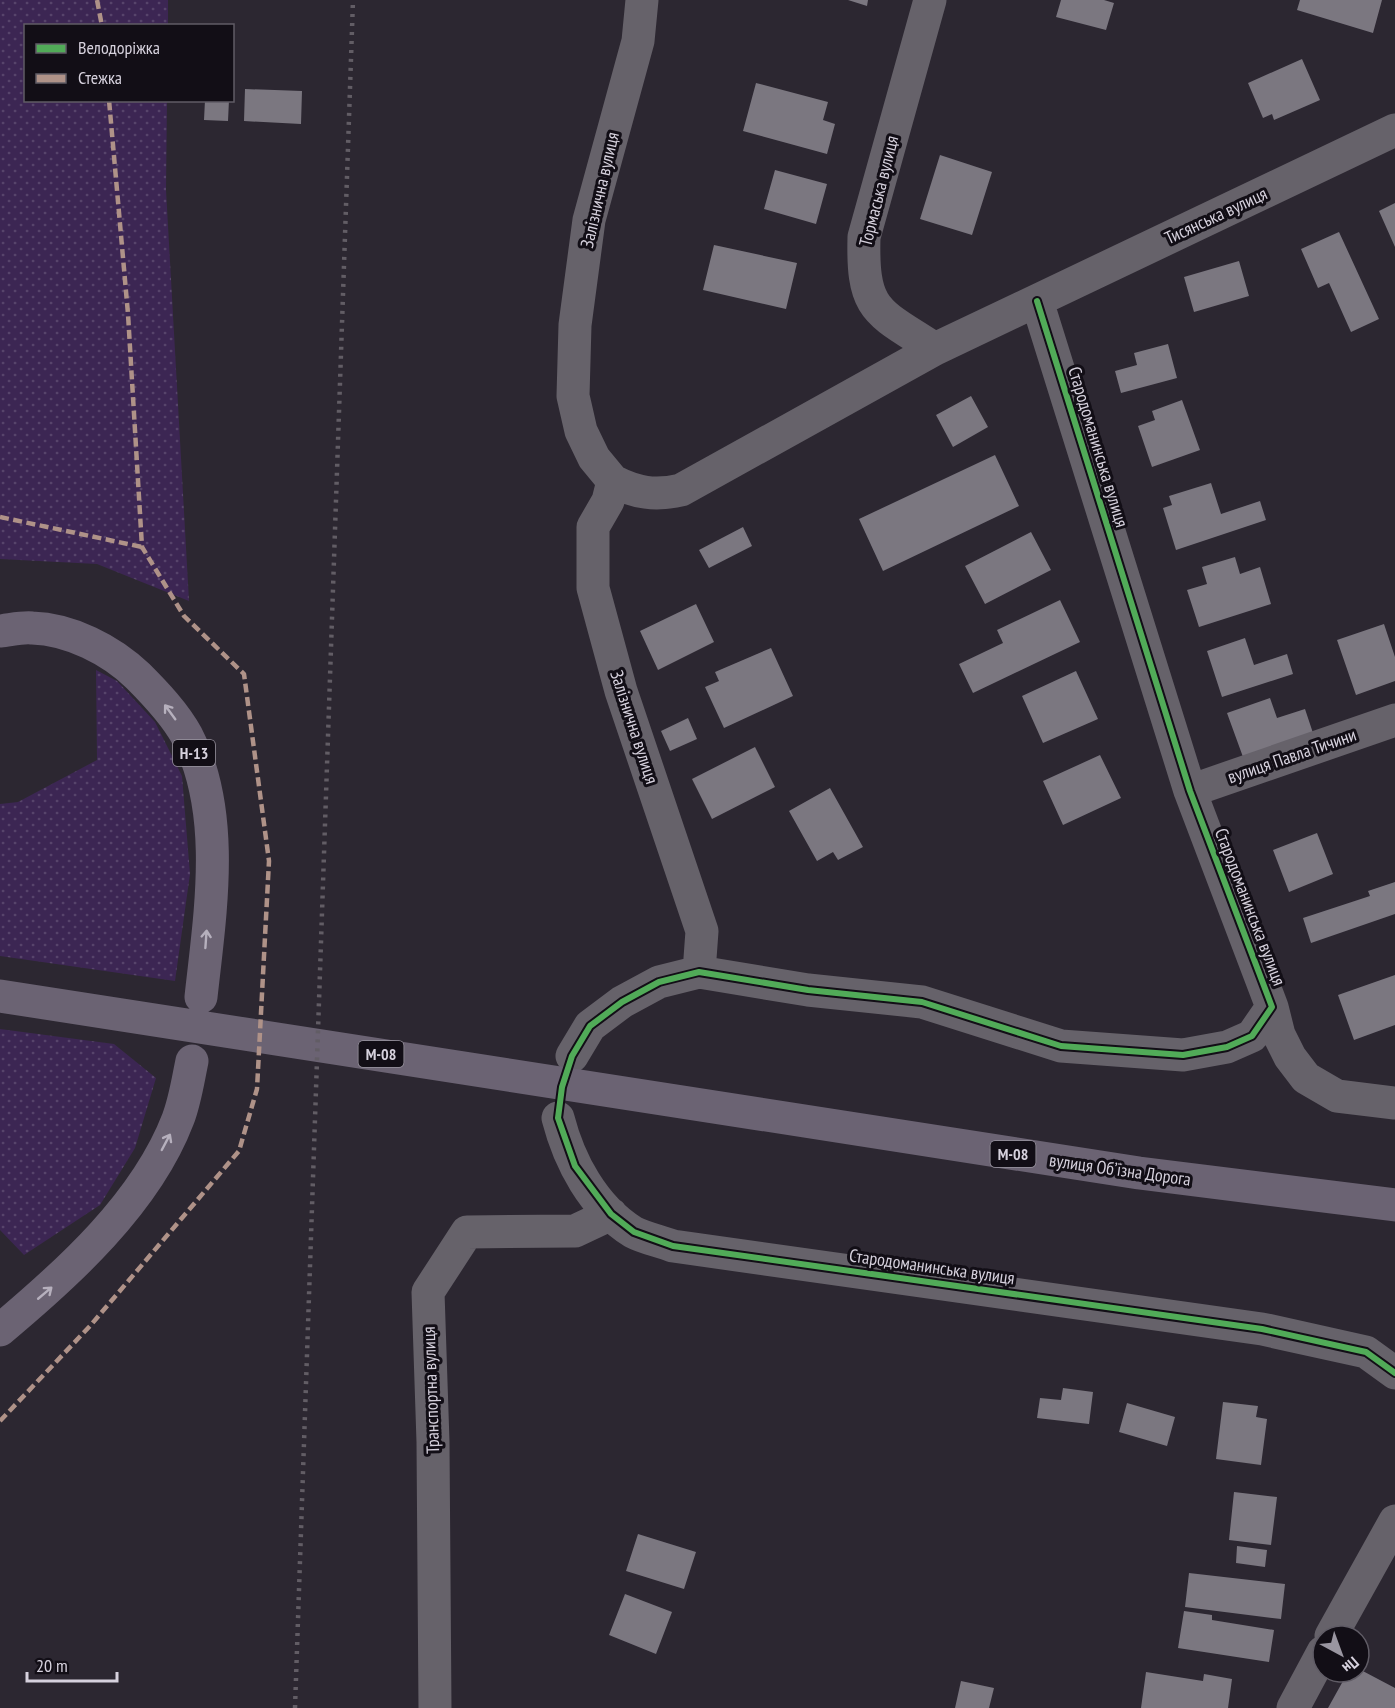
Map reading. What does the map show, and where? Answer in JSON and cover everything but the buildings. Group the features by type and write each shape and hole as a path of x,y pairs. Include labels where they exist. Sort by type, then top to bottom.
{"highway":[{"name":"Н-13","path":"0,631 32,628 85,640 126,665 158,696 186,735 200,768 210,813 211,867 201,997"},
{"name":"вулиця Обʼїзна Дорога","path":"0,996 1139,1173 1395,1205"},
{"path":"0,1330 63,1278 113,1224 153,1167 178,1119 192,1061"}],"street":[{"name":"Залізнична вулиця","path":"642,0 638,41 589,220 575,325 573,396 581,432 594,458 613,481 645,493 663,494 681,490 935,349"},
{"name":"Тормаська вулиця","path":"930,0 864,237 863,265 866,288 874,305 885,316 935,349"},
{"name":"Тисянська вулиця","path":"1037,301 1395,130"},
{"path":"935,349 1037,301"},
{"name":"Стародоманинська вулиця","path":"572,1056 590,1026 622,1002 659,982 699,972 808,990 922,1002 1060,1046 1183,1055 1227,1047 1252,1036 1272,1007 1190,791 1037,301"},
{"name":"Залізнична вулиця","path":"613,481 608,501 593,527 593,588 621,691 702,931 699,972"},
{"name":"вулиця Павла Тичини","path":"1190,791 1395,720"},
{"path":"1272,1007 1279,1035 1290,1057 1306,1078 1337,1096 1395,1103"},
{"name":"Стародоманинська вулиця","path":"558,1118 575,1166 611,1214 634,1232 673,1246 1262,1329 1366,1352 1395,1373"},
{"name":"Транспортна вулиця","path":"435,1708 433,1442 428,1292 467,1232 575,1231 611,1214"},
{"path":"1338,1624 1395,1521"},
{"path":"1293,1708 1311,1674"}],"shaded area":[{"path":"0,0 168,0 168,24 24,24 24,102 167,102 166,190 189,601 97,564 0,559"},
{"path":"96,670 117,681 155,722 182,776 190,874 175,981 0,956 0,804 18,802 97,760"},
{"path":"0,1029 114,1044 156,1078 135,1148 100,1205 24,1255 0,1230"}],"railway":[{"path":"295,1708 353,0"}],"marked path":[{"path":"97,0 102,24"},
{"path":"0,1421 90,1326 239,1151 257,1089 269,861 244,674 184,616 142,547 128,314 109,102"},
{"path":"0,517 142,547"}],"cycle path":[{"path":"1037,301 1190,791 1272,1007 1252,1036 1227,1047 1183,1055 1061,1046 922,1002 808,990 699,972 659,982 622,1002 590,1026 572,1056 562,1087 558,1118 575,1166 611,1214 634,1232 673,1246 1262,1329 1366,1352 1395,1373"}]}
